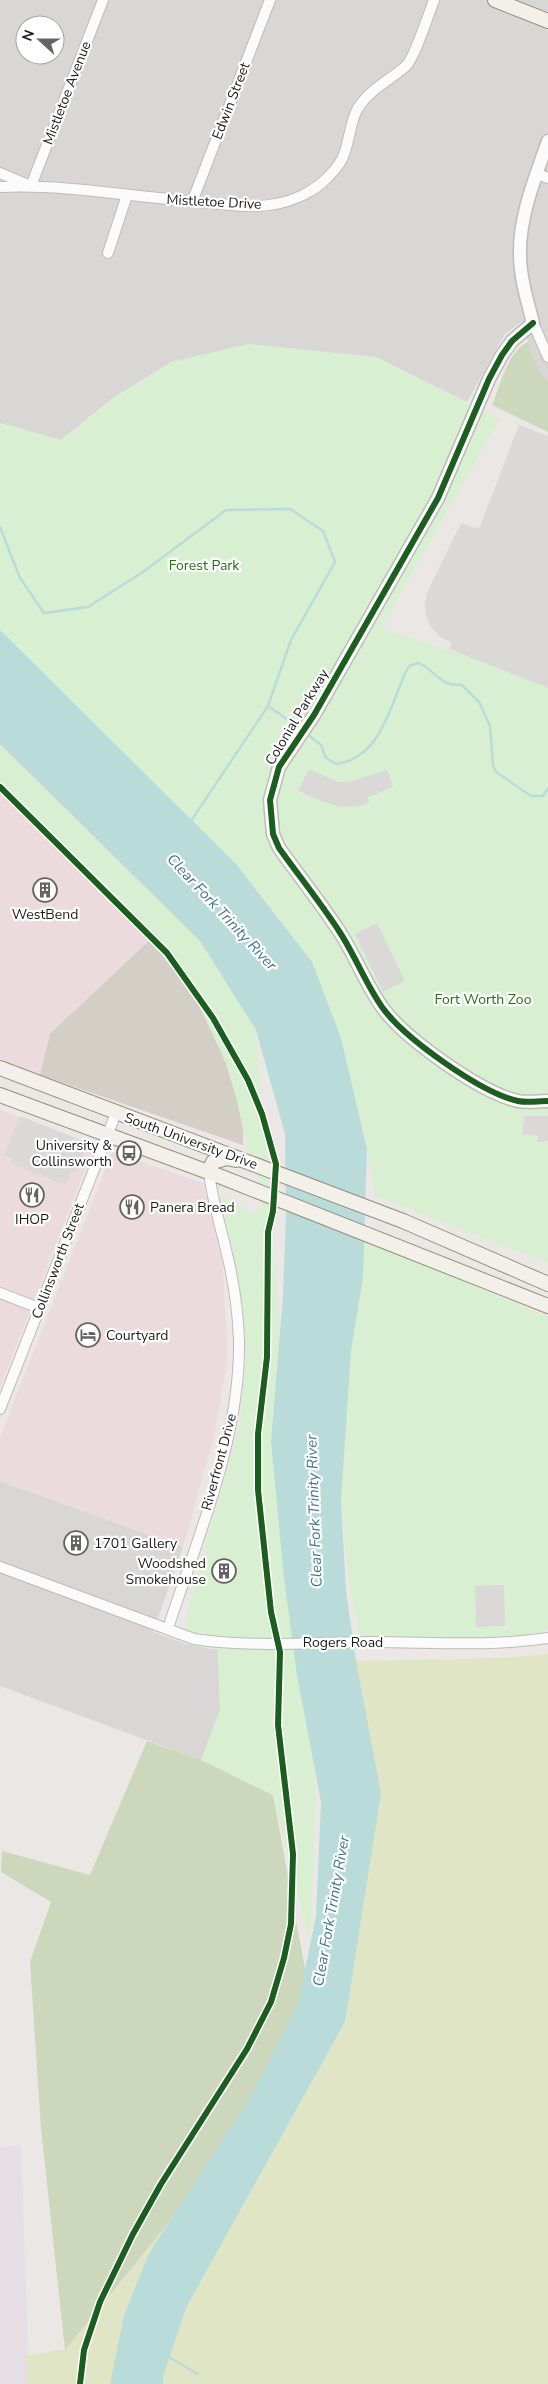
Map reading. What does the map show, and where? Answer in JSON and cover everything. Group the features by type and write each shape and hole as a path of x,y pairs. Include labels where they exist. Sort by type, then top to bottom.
{"main road":[{"path":"496,0 548,21"},
{"name":"South University Drive","path":"0,1068 116,1113 257,1164 404,1222 548,1284"},
{"name":"South University Drive","path":"0,1095 209,1172 548,1306"},
{"path":"209,1172 213,1162 226,1158 257,1164"}],"street":[{"name":"Mistletoe Avenue","path":"31,186 103,0"},
{"name":"Edwin Street","path":"192,202 270,0"},
{"name":"Mistletoe Drive","path":"0,187 31,186 192,202 255,206 276,204 296,198 311,191 328,177 342,158 357,109 382,83 408,65 434,0"},
{"path":"548,141 543,176 526,210 520,253 523,283 533,323 548,358"},
{"path":"0,174 31,186"},
{"path":"108,253 127,195"},
{"name":"Colonial Parkway","path":"533,323 512,341 502,355 489,379 438,498 314,715 295,741 276,775 270,800 273,834 279,848 340,934 362,976 382,1008 407,1034 486,1088 519,1101 548,1101"},
{"name":"Collinsworth Street","path":"0,1409 116,1113"},
{"name":"Riverfront Drive","path":"168,1628 223,1458 236,1399 239,1339 231,1277 211,1189 209,1172"},
{"path":"0,1293 39,1308"},
{"name":"Rogers Road","path":"0,1567 194,1639 224,1643 375,1642 492,1644 548,1638"}],"shaded area":[{"path":"0,0 548,0 548,381 539,371 521,322 505,334 467,402 376,357 113,398 61,440 0,423"},
{"path":"519,425 548,436 548,688 449,649 452,643 439,636 431,627 426,616 425,604 427,593 461,523 479,529"},
{"path":"309,769 338,782 348,782 387,770 393,787 368,797 369,803 360,806 342,807 326,803 298,791"},
{"path":"0,791 151,939 51,1034 40,1075 0,1059"},
{"path":"377,923 405,981 383,992 355,934"},
{"path":"151,939 200,1007 226,1063 243,1127 243,1145 40,1075 50,1034"},
{"path":"0,1110 94,1146 0,1388"},
{"path":"20,1116 83,1141 81,1147 85,1149 76,1172 72,1171 65,1185 10,1163 11,1158 4,1155"},
{"path":"524,1116 548,1116 548,1141 537,1142 538,1136 522,1134"},
{"path":"112,1152 203,1183 222,1260 228,1356 214,1436 183,1547 0,1481 0,1437"},
{"path":"0,1481 183,1547 153,1632 186,1644 218,1650 220,1710 201,1760 0,1686"},
{"path":"504,1585 505,1626 476,1627 475,1586"},
{"path":"21,2145 29,2384 0,2384 0,2148"}],"green space":[{"path":"528,342 539,371 548,381 548,432 492,405 510,361 515,353"},
{"name":"Forest Park","path":"248,344 376,357 500,419 381,628 548,683 548,1263 374,1195 365,1136 312,962 236,864 0,630 0,423 61,440 113,398 171,362"},
{"path":"0,744 200,941 256,1030 316,1795 310,1944 273,1795 201,1760 220,1710 218,1650 186,1644 187,1612 239,1427 247,1356 241,1295 221,1193 254,1215 266,1194 248,1153 237,1100 226,1063 200,1007 151,939 0,791"},
{"path":"364,1239 548,1317 548,1630 505,1638 480,1639 430,1639 360,1635 350,1589 341,1501 347,1351 363,1277"},
{"path":"548,1654 548,2384 29,2384 26,2356 65,2349 170,2221 219,2247 381,1793 356,1661 503,1658"},
{"path":"147,1741 201,1760 273,1795 312,2007 170,2221 65,2350 41,2128 30,1962 51,1902 1,1872 2,1851 90,1875"}],"water":[{"name":"Clear Fork Trinity River","path":"0,630 236,864 312,962 341,1038 367,1149 363,1277 351,1351 341,1501 346,1591 356,1661 381,1793 345,2022 186,2308 163,2377 163,2384 110,2384 124,2315 148,2255 253,2092 298,2004 316,1916 321,1802 297,1675 284,1578 271,1442 283,1296 286,1217 285,1134 256,1030 200,941 0,744"}],"waterway":[{"path":"0,527 20,578 44,613 88,607 143,572 226,510 290,509 323,531 335,562 291,640 268,706"},
{"path":"306,733 321,745 326,758 336,764 351,760 373,742 388,716 405,673 409,666 418,663 427,667 445,682 462,685 479,702 490,726 493,766 496,772 531,796 543,796 548,788"},
{"path":"191,821 268,706 300,728"},
{"path":"167,2356 198,2374"}],"cycle path":[{"path":"533,323 512,341 502,355 489,379 438,498 314,715 279,767 270,800 273,834 279,848 339,931 376,998 393,1020 407,1034 444,1063 484,1087 518,1101 548,1101"},
{"path":"0,787 167,953 213,1018 248,1080 262,1114 276,1164 273,1211 268,1232 267,1357 258,1434 258,1490 271,1612 280,1652 278,1725 293,1854 291,1924 284,1958 271,2002 247,2049 161,2184 133,2234 100,2302 84,2350 80,2384"}],"place":[{"name":"WestBend","path":"45,890"},
{"name":"University & Collinsworth","path":"129,1153"},
{"name":"IHOP","path":"32,1195"},
{"name":"Panera Bread","path":"132,1207"},
{"name":"Courtyard","path":"88,1335"},
{"name":"1701 Gallery","path":"76,1543"},
{"name":"Woodshed Smokehouse","path":"224,1571"}],"park label":[{"name":"Fort Worth Zoo","path":"483,999"}]}
